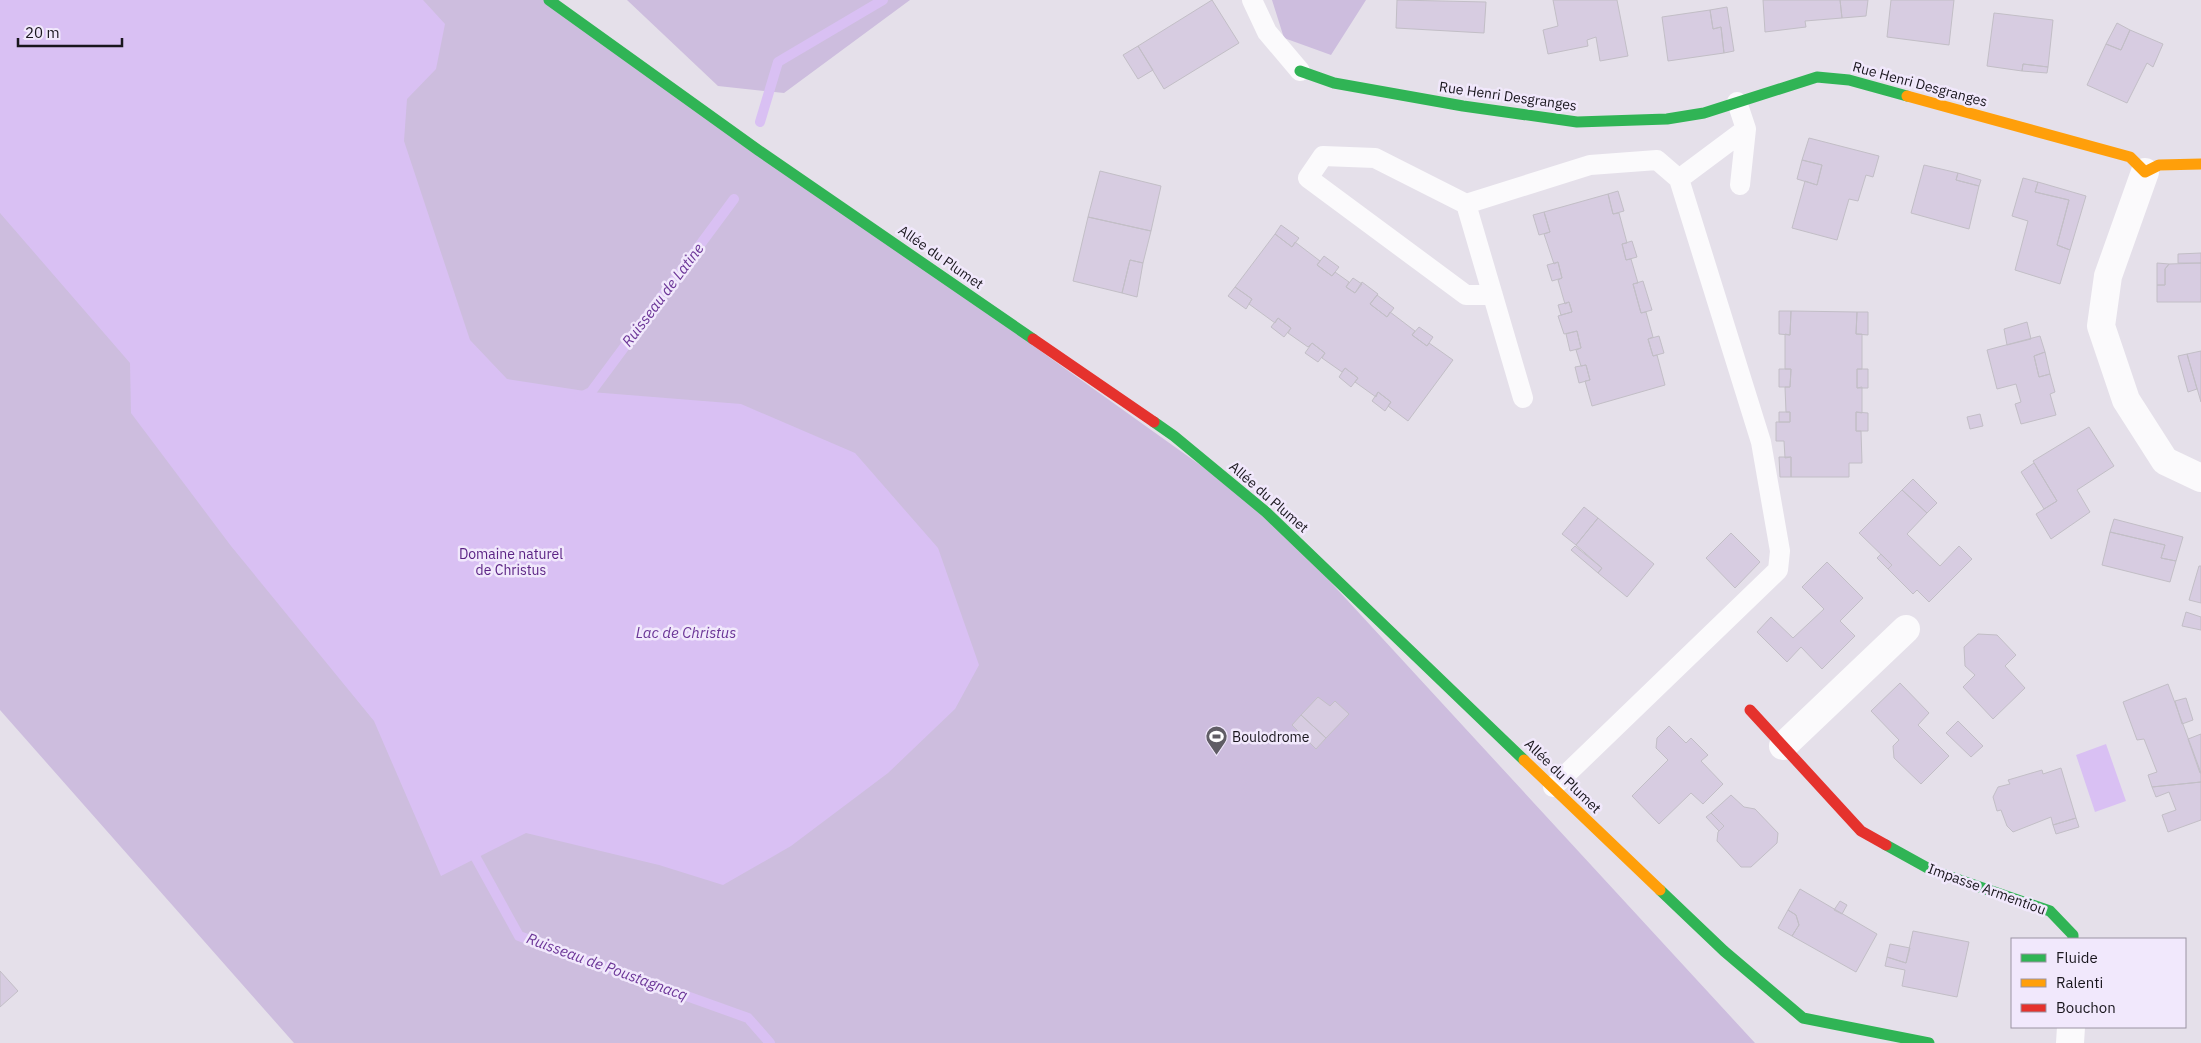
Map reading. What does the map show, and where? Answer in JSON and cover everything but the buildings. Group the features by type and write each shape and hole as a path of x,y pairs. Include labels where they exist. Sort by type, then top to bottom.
{"street":[{"name":"Allée du Plumet","path":"548,0 758,150 1174,436 1266,512 1724,951 1803,1018 1929,1043"},
{"name":"Rue Henri Desgranges","path":"1300,71 1334,83 1463,106 1577,122 1667,118 1704,112 1817,77 1849,80 2130,157 2144,172"},
{"path":"2201,164 2159,165 2144,172 2108,276 2101,326 2126,400 2165,462 2201,478"},
{"path":"1783,746 1906,629"},
{"name":"Impasse Armentiou","path":"1750,710 1861,831 1933,871 2050,911 2073,935 2073,938"},
{"path":"2070,1043 2072,1028"}],"lane":[{"path":"1252,0 1267,32 1300,71"},
{"path":"1737,102 1746,129 1740,185"},
{"path":"1678,179 1746,129"},
{"path":"1493,295 1466,295 1308,178 1324,156 1375,158 1466,204 1590,166 1657,160 1678,179 1761,442 1780,551 1778,570 1553,787"},
{"path":"1466,204 1523,398"}],"green space":[{"name":"Domaine naturel de Christus","path":"0,0 549,0 1266,512 1755,1043 294,1043 0,710"},
{"path":"627,0 910,0 784,93 718,86"},
{"path":"1272,0 1366,0 1331,55 1284,38"}],"water":[{"name":"Lac de Christus","path":"0,0 423,0 445,24 436,69 407,99 404,141 470,340 507,379 591,392 741,404 855,453 938,548 979,665 955,709 888,773 791,846 723,885 659,865 526,833 441,876 374,721 231,546 131,413 130,363 0,213"},
{"path":"2106,744 2126,801 2095,812 2076,755"}],"waterway":[{"name":"Ruisseau de Latine","path":"760,122 778,62 883,0"},
{"name":"Ruisseau de Latine","path":"579,398 591,392 734,199"},
{"name":"Ruisseau de Poustagnacq","path":"472,845 476,858 519,936 748,1018 770,1043"}],"traffic: fast":[{"path":"549,0 758,150 1033,339"},
{"path":"1300,71 1334,83 1463,106 1577,122 1667,119 1704,113 1817,77 1849,80 1907,96"},
{"path":"1154,422 1174,436 1266,512 1524,760"},
{"path":"1886,845 1933,871 2050,911 2073,935 2073,938"},
{"path":"1660,890 1724,951 1803,1018 1929,1043"}],"traffic: slow":[{"path":"1907,96 2130,157 2145,172 2159,165 2201,164"},
{"path":"1524,760 1660,890"}],"traffic: jam":[{"path":"1033,339 1154,422"},
{"path":"1750,710 1861,831 1886,845"}],"place":[{"name":"Boulodrome","path":"1216,756"}]}
